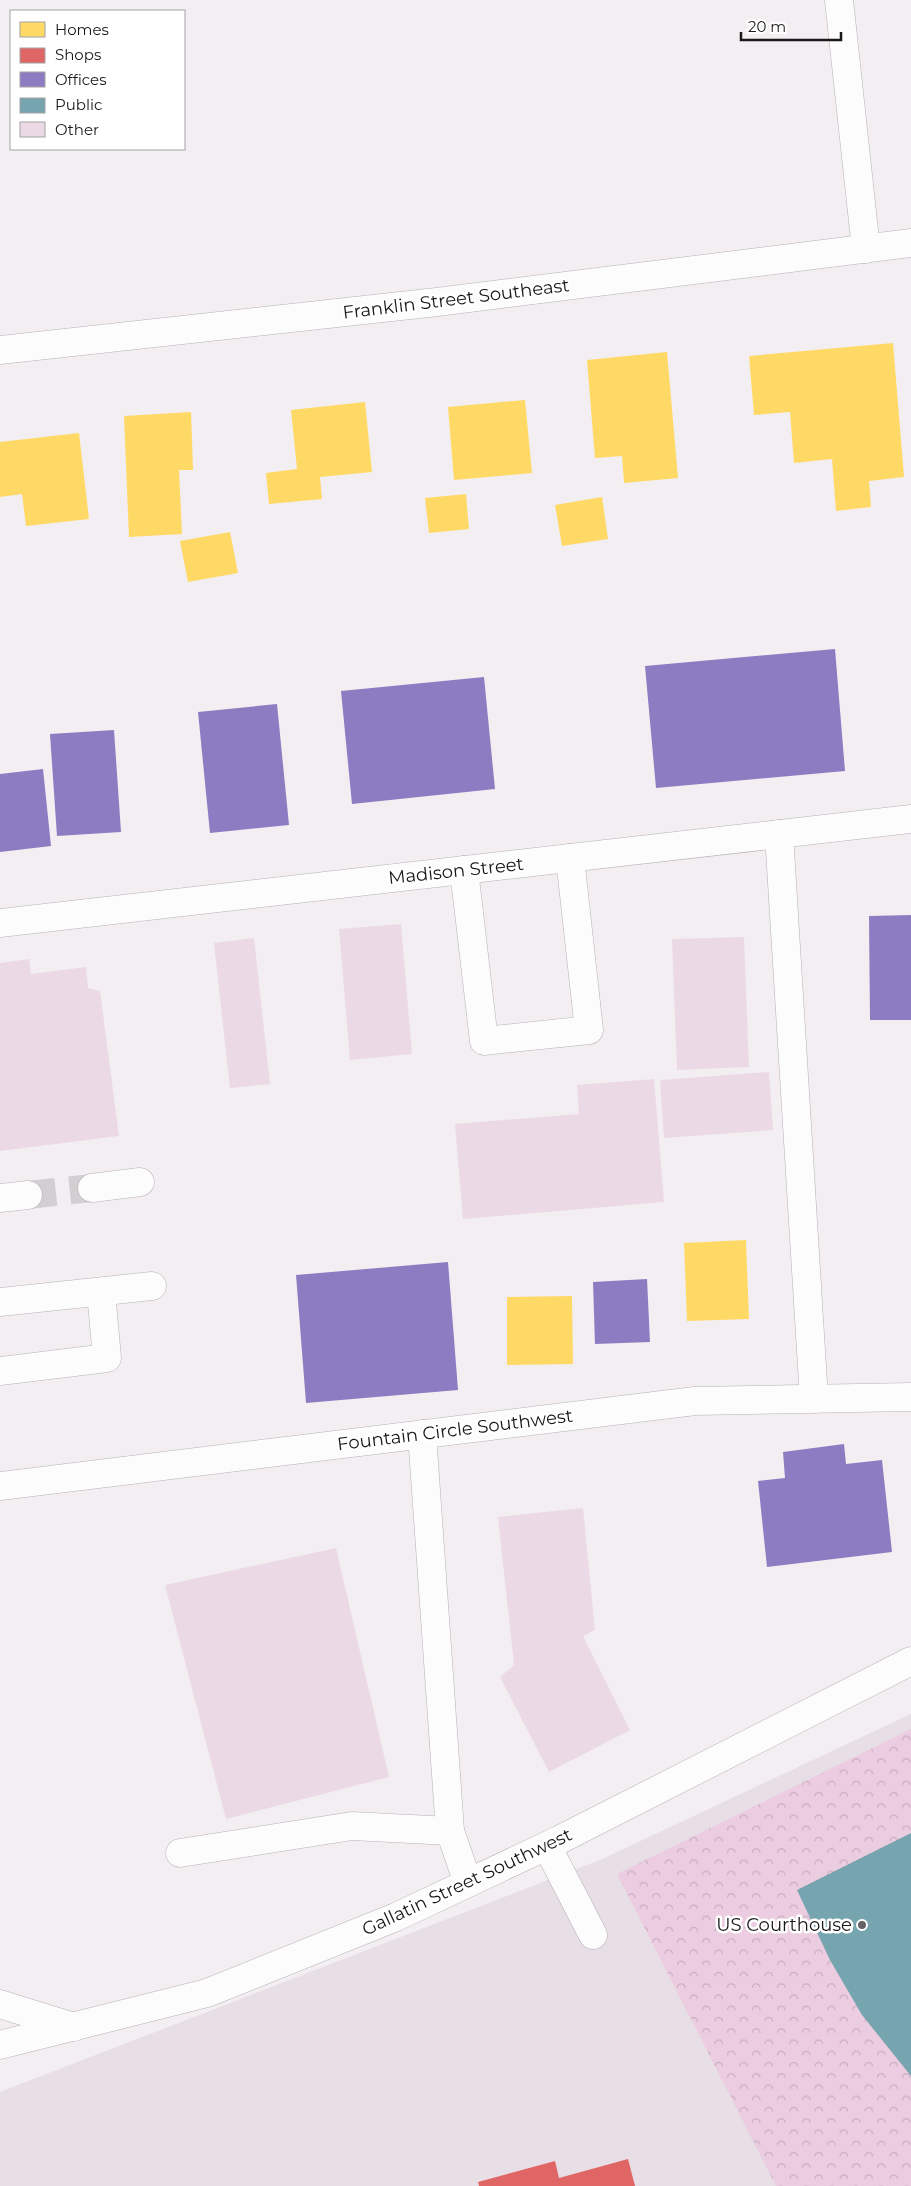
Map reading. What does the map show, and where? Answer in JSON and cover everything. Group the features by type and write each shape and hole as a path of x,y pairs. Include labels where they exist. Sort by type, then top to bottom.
{"street":[{"path":"839,0 866,249"},
{"name":"Franklin Street Southeast","path":"0,350 437,302 911,243"},
{"name":"Madison Street","path":"0,923 911,819"},
{"path":"779,834 814,1399"},
{"path":"464,870 484,1041 589,1030 570,858"},
{"path":"92,1188 140,1182"},
{"path":"0,1198 28,1195"},
{"path":"0,1302 152,1286"},
{"path":"0,1371 107,1358 100,1292"},
{"name":"Fountain Circle Southwest","path":"0,1486 695,1401 911,1397"},
{"path":"422,1434 450,1831 468,1883"},
{"name":"Gallatin Street Southwest","path":"0,2045 208,1993 396,1917 547,1846 911,1661"},
{"path":"180,1853 352,1826 450,1831"},
{"path":"547,1846 593,1935"},
{"path":"0,2004 74,2027"}],"shaded area":[{"path":"911,1714 911,2186 0,2186 0,2092 600,1860"}],"green space":[{"path":"911,1729 911,2186 776,2186 617,1874"}],"building: Homes":[{"path":"893,343 904,477 869,481 871,507 836,511 832,459 794,463 790,412 754,415 749,356"},
{"path":"667,352 678,478 624,483 622,456 595,458 587,360"},
{"path":"525,400 532,473 454,480 448,407"},
{"path":"365,402 372,472 320,477 322,499 269,504 266,473 297,469 291,410"},
{"path":"191,412 193,470 179,470 182,534 129,537 124,416"},
{"path":"79,433 89,519 26,526 22,494 0,497 0,442"},
{"path":"466,494 469,529 429,533 425,498"},
{"path":"602,497 608,539 562,546 555,505"},
{"path":"230,532 238,573 188,582 180,541"},
{"path":"746,1240 749,1319 687,1321 684,1243"},
{"path":"572,1296 573,1364 507,1365 507,1297"}],"building: Shops":[{"path":"628,2159 635,2186 479,2186 478,2182 555,2161 559,2178"}],"building: Offices":[{"path":"835,649 845,771 656,788 645,666"},
{"path":"484,677 495,789 352,804 341,691"},
{"path":"277,704 289,825 210,833 198,712"},
{"path":"114,730 121,832 57,836 50,734"},
{"path":"43,769 51,846 0,852 0,774"},
{"path":"911,915 911,1020 870,1020 869,916"},
{"path":"448,1262 458,1390 306,1403 296,1275"},
{"path":"647,1279 650,1342 595,1344 593,1282"},
{"path":"844,1444 846,1464 882,1460 892,1552 767,1567 758,1481 785,1478 783,1452"}],"building: Public":[{"name":"US Courthouse","path":"911,1833 911,2076 862,2015 830,1960 797,1890"}],"building: Other":[{"path":"401,924 412,1054 350,1060 339,929"},
{"path":"744,937 749,1067 677,1070 672,939"},
{"path":"254,938 270,1084 230,1088 214,943"},
{"path":"29,959 31,974 86,967 88,988 100,991 119,1136 0,1151 0,963"},
{"path":"769,1072 773,1130 664,1138 660,1080"},
{"path":"654,1079 664,1202 463,1219 455,1124 579,1114 577,1085"},
{"path":"583,1508 595,1630 583,1636 630,1730 549,1772 500,1677 514,1665 498,1517"},
{"path":"336,1548 389,1777 226,1819 165,1585"}],"tunnel":[{"path":"28,1195 92,1188"}],"place":[{"name":"US Courthouse","path":"862,1925"}]}
